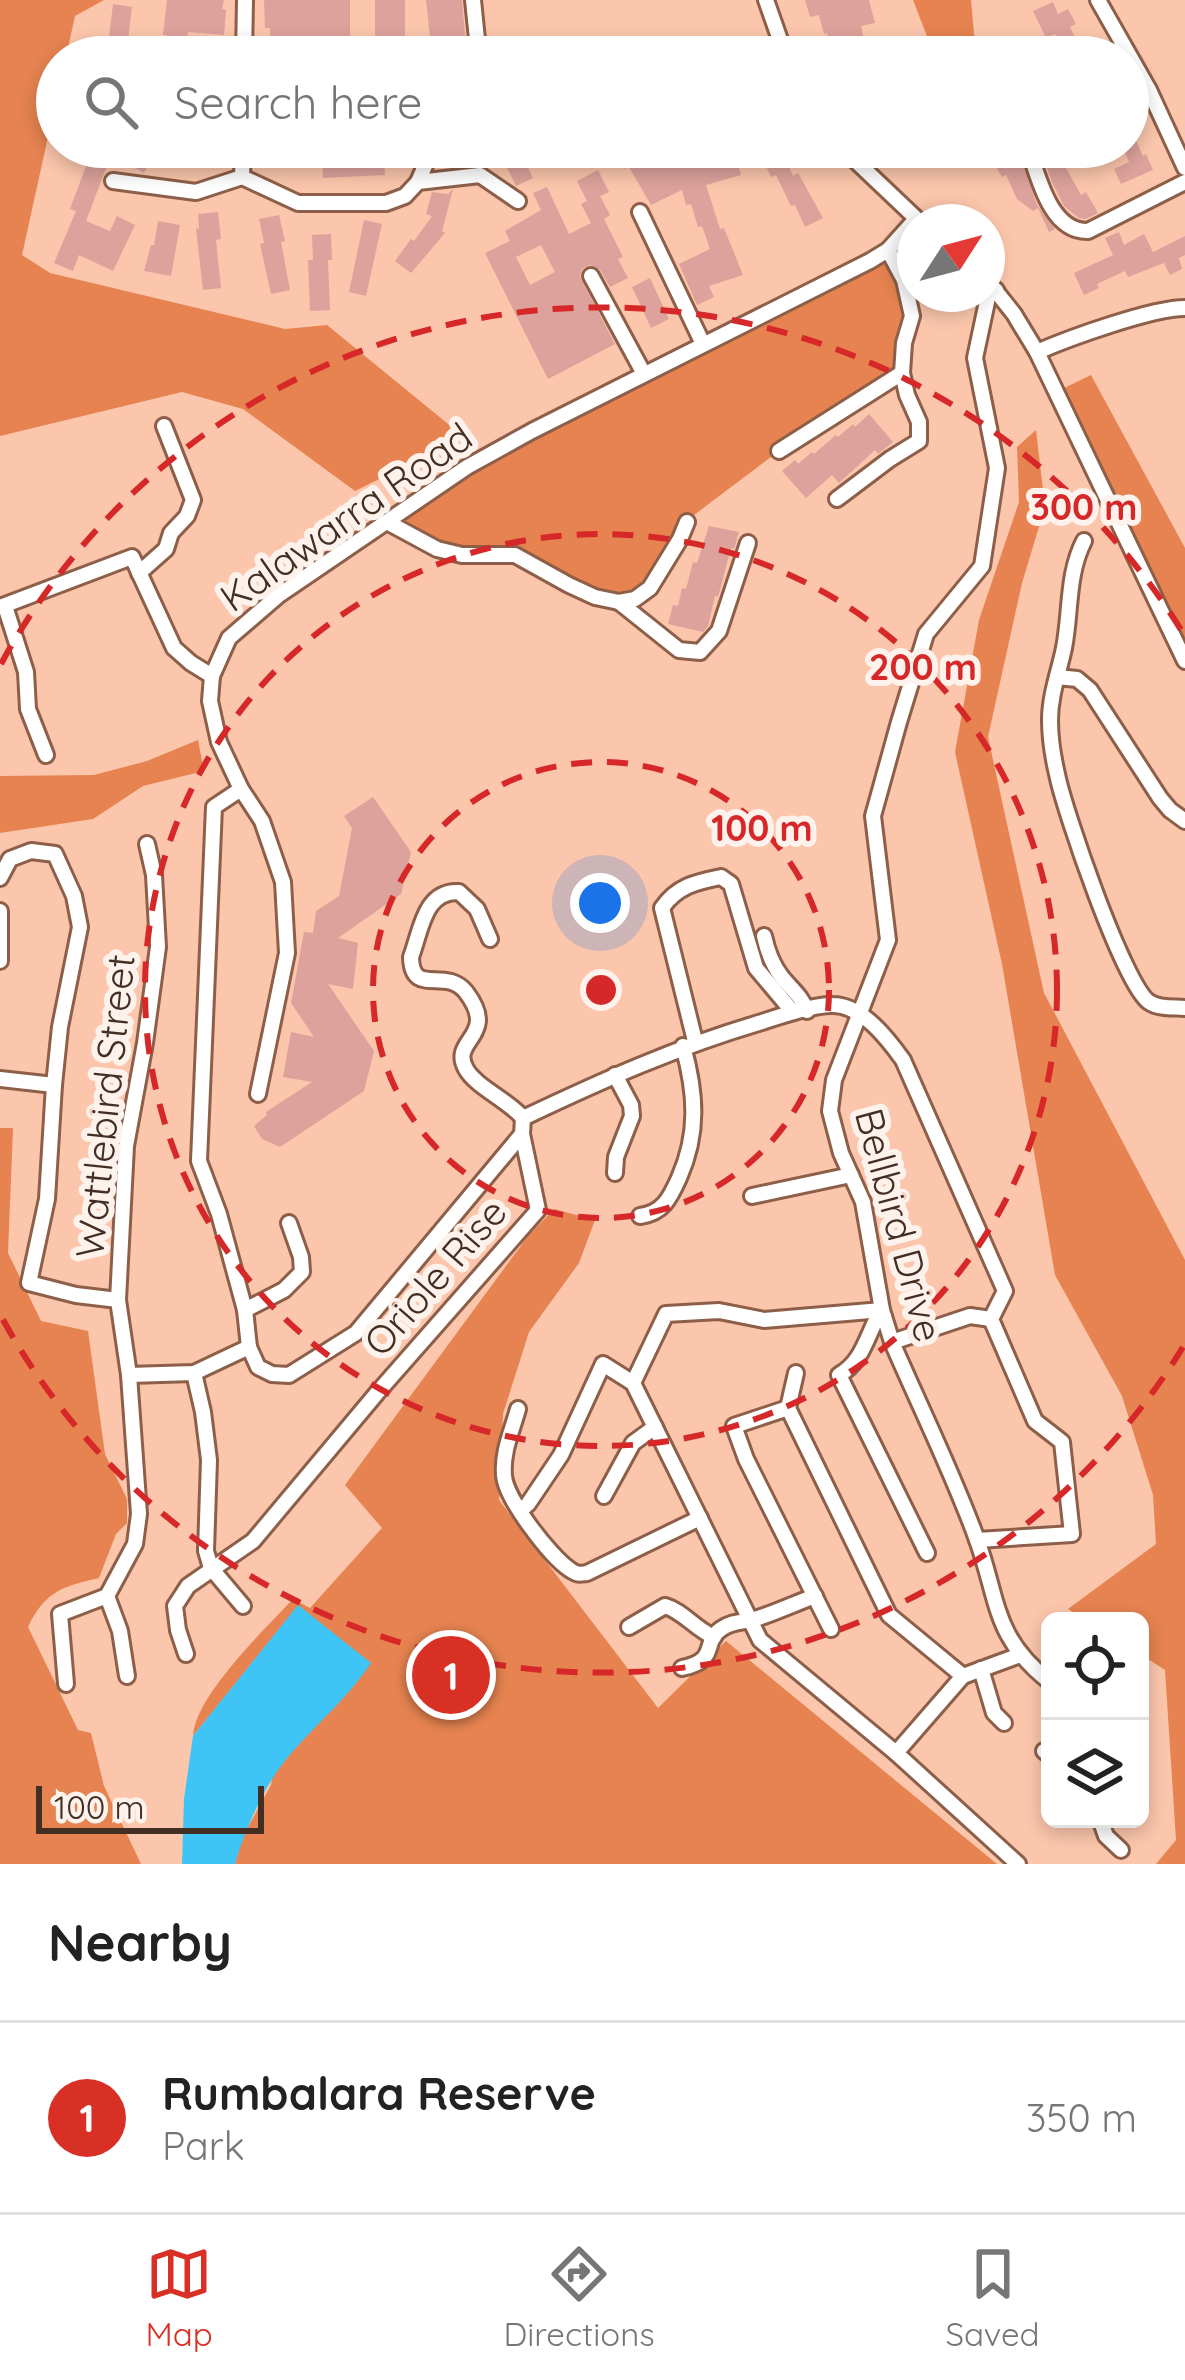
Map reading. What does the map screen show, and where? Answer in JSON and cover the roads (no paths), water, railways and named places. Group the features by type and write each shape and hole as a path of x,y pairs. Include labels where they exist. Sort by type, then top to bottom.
{"street":[{"path":"244,0 244,36"},
{"path":"473,0 477,36"},
{"path":"766,0 779,36"},
{"path":"1098,0 1118,36"},
{"path":"1149,92 1185,168"},
{"path":"242,168 242,178"},
{"path":"113,181 196,192 242,178 298,202 386,203 405,196 424,168"},
{"path":"863,168 901,204"},
{"path":"1036,168 1049,202 1073,230 1088,231 1185,182"},
{"path":"418,182 480,175 518,201"},
{"path":"640,212 703,344"},
{"name":"Kalawarra Road","path":"212,676 229,638 279,595 467,467 888,250 897,241"},
{"path":"837,499 919,441 919,422 902,373 912,316 904,280 888,250"},
{"path":"591,276 644,374"},
{"path":"1005,305 1037,352 1185,661"},
{"path":"1037,352 1142,316 1185,308"},
{"name":"Bellbird Drive","path":"985,312 975,358 997,468 982,566 926,634 899,722 873,816 888,940 834,1080 830,1111 841,1153 863,1202 892,1342 977,1540 996,1610 1010,1640 1041,1674"},
{"path":"779,452 902,373"},
{"path":"139,573 166,549 193,500 164,426"},
{"path":"387,522 436,550 515,555 595,597 619,602 635,599 650,588 687,522"},
{"path":"1084,541 1075,559 1050,723 1057,776 1094,889 1144,998 1158,1006 1185,1007"},
{"path":"619,602 679,650 700,652 718,631 748,543"},
{"path":"46,755 28,709 26,672 3,606 132,556 174,648 212,676 210,700 219,742 262,820 283,882 287,953 258,1094"},
{"path":"1057,676 1077,679 1090,690 1160,798 1185,821"},
{"path":"241,789 214,806 199,1161 219,1214 245,1310 249,1347 259,1367 289,1375 356,1333 522,1126 616,1075 689,1044 835,1004 858,1014 886,1036 903,1060 1005,1291 992,1319 1035,1421 1063,1442 1072,1534 977,1540"},
{"name":"Wattlebird Street","path":"107,1596 135,1544 140,1514 118,1300 126,1146 158,947 154,875 147,844"},
{"path":"0,878 10,859 31,851 55,854 74,896 80,927 60,1027 47,1199 29,1282 118,1300"},
{"path":"640,1216 652,1215 669,1200 690,1151 695,1108 689,1044 662,908 681,887 721,877 731,884 756,968 800,1011"},
{"path":"490,939 473,904 458,892 443,892 430,903 411,965 421,979 452,980 478,1010 464,1050 464,1066 511,1105 522,1126"},
{"path":"0,911 0,961"},
{"path":"764,936 781,976 802,996 800,1011"},
{"path":"615,1173 616,1157 632,1116 616,1075"},
{"path":"0,1078 54,1085"},
{"name":"Oriole Rise","path":"211,1568 253,1541 538,1210 522,1126"},
{"path":"752,1196 851,1175"},
{"path":"245,1310 284,1290 302,1272 302,1256 289,1223"},
{"path":"633,1383 666,1314 719,1311 764,1320 883,1314"},
{"path":"883,1314 874,1322 851,1368 839,1375 927,1553"},
{"path":"892,1342 970,1316 992,1319"},
{"path":"129,1375 194,1373 249,1347"},
{"path":"521,1510 561,1455 603,1364 633,1383 760,1640 896,1753 1018,1864"},
{"path":"194,1373 209,1460 206,1551 211,1568 243,1606"},
{"path":"796,1373 788,1408 890,1616 963,1676"},
{"path":"788,1408 734,1426 831,1629"},
{"path":"518,1409 505,1450 506,1489 569,1570 582,1574 700,1518"},
{"path":"604,1496 633,1443 655,1427"},
{"path":"186,1654 175,1606 188,1586 211,1568"},
{"path":"66,1684 60,1614 107,1596 120,1631 127,1676"},
{"path":"682,1669 706,1658 718,1630 814,1596"},
{"path":"629,1627 664,1606 714,1637"},
{"path":"896,1753 963,1676 1020,1654"},
{"path":"981,1670 994,1714 1004,1723"},
{"path":"1103,1828 1121,1850"}],"water":[{"path":"298,1605 371,1663 276,1773 235,1864 182,1864 193,1736"}],"place":[{"name":"Rumbalara Reserve","path":"451,1675"}]}
